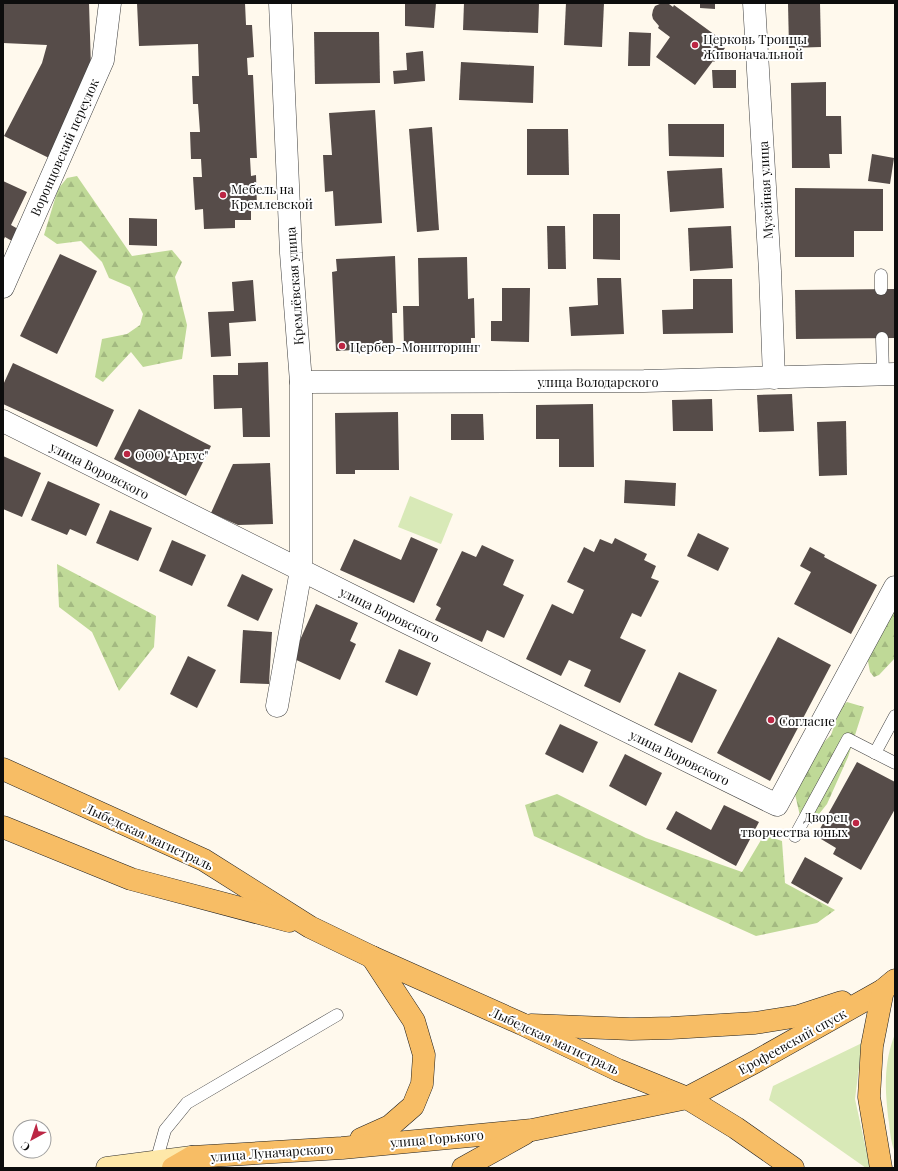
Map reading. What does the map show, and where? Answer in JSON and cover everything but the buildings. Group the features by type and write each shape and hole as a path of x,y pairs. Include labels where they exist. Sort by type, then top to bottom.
{"main road":[{"name":"Лыбедская магистраль","path":"3,769 204,860 310,927 372,957 522,1024 618,1070 687,1098 736,1128 793,1168"},
{"name":"Лыбедская магистраль","path":"3,827 131,879 310,927"},
{"path":"342,1148 390,1126 413,1106 422,1084 424,1054 414,1022 372,957"},
{"path":"522,1024 631,1029 755,1023 799,1016 889,985"},
{"path":"881,1168 869,1097 872,1046 889,985"},
{"name":"Ерофеевский спуск","path":"687,1098 755,1062 889,985"},
{"name":"улица Горького","path":"342,1148 532,1130 687,1098"},
{"name":"улица Горького","path":"462,1168 532,1130"},
{"name":"улица Луначарского","path":"165,1165 192,1157 342,1148"},
{"path":"107,1168 165,1165"}],"street":[{"name":"Воронцовский переулок","path":"3,287 103,60 110,3"},
{"name":"Кремлёвская улица","path":"277,706 301,570 301,382 291,254 280,3"},
{"name":"Музейная улица","path":"754,3 770,271 774,378"},
{"name":"улица Володарского","path":"301,382 644,382 889,374"},
{"name":"улица Воровского","path":"3,421 777,805 895,587"}],"lane":[{"path":"881,275 881,289"},
{"path":"882,338 889,374"},
{"path":"875,753 895,716"},
{"path":"795,836 848,739 895,763"},
{"path":"165,1165 165,1130 187,1104 337,1015"}],"green space":[{"path":"77,176 132,256 172,250 182,262 175,277 187,325 182,359 143,367 131,352 103,382 95,377 102,339 127,334 140,325 143,314 130,287 109,278 102,262 81,241 57,244 44,235 58,189 67,178"},
{"path":"410,496 453,514 441,544 398,527"},
{"path":"57,564 156,616 154,647 119,691 92,632 59,607"},
{"path":"895,607 895,658 879,675 874,677 870,672 866,651"},
{"path":"847,702 864,707 848,757 827,804 815,819 801,820 794,790 814,752 831,735 841,707"},
{"path":"557,794 646,838 742,872 764,835 782,841 785,883 835,910 817,923 756,936 534,836 525,805"},
{"path":"895,1034 895,1153 890,1134 886,1078 888,1056"},
{"path":"862,1043 855,1099 870,1168 866,1168 769,1100 773,1086"}],"place":[{"name":"Церковь Троицы Живоначальной","path":"695,45"},
{"name":"Мебель на Кремлевской","path":"223,195"},
{"name":"Цербер-Мониторинг","path":"342,346"},
{"name":"ООО \"Аргус\"","path":"127,454"},
{"name":"Согласие","path":"771,720"},
{"name":"Дворец творчества юных","path":"856,823"}]}
